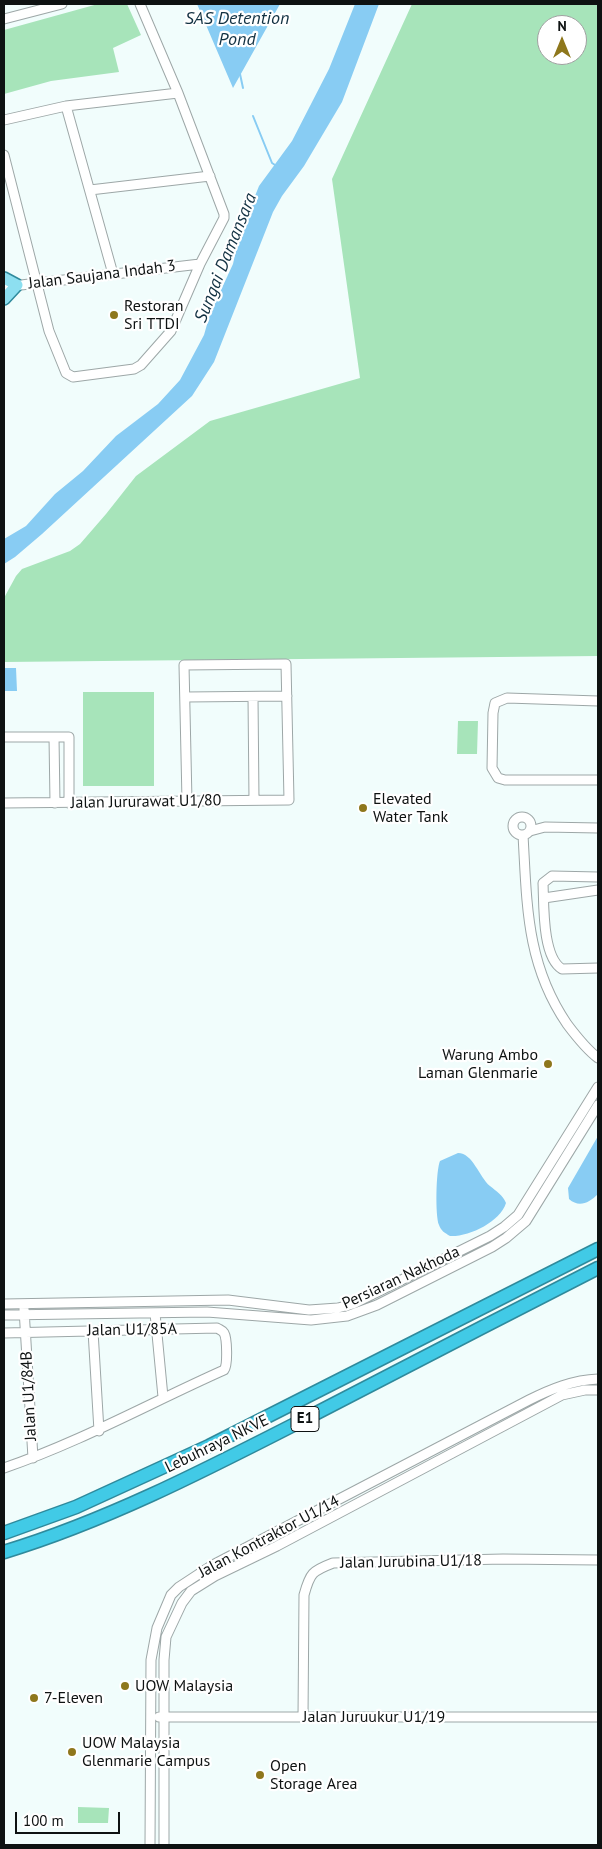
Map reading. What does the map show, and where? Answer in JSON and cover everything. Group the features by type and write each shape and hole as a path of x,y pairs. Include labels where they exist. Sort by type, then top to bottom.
{"highway":[{"path":"475,1313 598,1241"},
{"name":"Lebuhraya NKVE","path":"4,1533 55,1516 218,1442 598,1249"},
{"name":"Lebuhraya NKVE","path":"4,1552 54,1536 131,1504 214,1465 598,1268"}],"main road":[{"path":"4,278 17,285 4,299"}],"street":[{"path":"4,19 62,4"},
{"path":"4,155 49,331 66,374 73,377 134,369 141,365 172,332 200,264 224,218 224,214 178,93 140,4"},
{"path":"4,120 66,106 178,93"},
{"path":"66,106 114,274"},
{"path":"90,190 210,176"},
{"name":"Jalan Saujana Indah 3","path":"4,286 200,264"},
{"path":"186,698 287,696 286,664 184,665 187,801"},
{"name":"Jalan Jururawat U1/80","path":"4,803 288,800 287,696"},
{"path":"253,697 254,800"},
{"path":"598,701 507,698 495,703 492,749 492,768 498,778 505,780 598,780"},
{"path":"4,737 69,737 69,803"},
{"path":"54,737 55,803"},
{"path":"545,826 526,833 515,832 514,824 517,819 522,817 545,826 598,828"},
{"path":"530,821 531,826 526,833 527,910 543,981 555,1006 577,1037 598,1058"},
{"path":"598,877 552,876 543,883 546,935 554,962 562,969 598,968"},
{"path":"544,898 598,890"},
{"name":"Persiaran Nakhoda","path":"4,1304 228,1300 309,1310 338,1308 353,1304 490,1236 518,1215 598,1087"},
{"name":"Persiaran Nakhoda","path":"4,1315 208,1312 311,1320 347,1316 377,1304 492,1246 519,1229 526,1221 598,1105"},
{"name":"Jalan U1/84B","path":"24,1303 33,1458"},
{"path":"4,1468 98,1431 162,1397 155,1313"},
{"name":"Jalan U1/85A","path":"4,1333 217,1328 222,1331 225,1335 226,1368 162,1397"},
{"path":"93,1331 98,1431"},
{"name":"Jalan Kontraktor U1/14","path":"150,1845 151,1660 157,1628 171,1595 179,1587 211,1566 528,1400 556,1387 598,1379"},
{"name":"Jalan Kontraktor U1/14","path":"164,1845 164,1660 166,1637 182,1603 191,1591 215,1576 277,1546 562,1394 584,1390 598,1390"},
{"name":"Jalan Jurubina U1/18","path":"303,1717 304,1595 308,1581 316,1570 333,1563 503,1559 598,1560"},
{"name":"Jalan Juruukur U1/19","path":"150,1717 598,1717"}],"green space":[{"path":"98,4 127,4 141,35 113,48 119,72 51,81 4,94 4,30"},
{"path":"412,4 598,4 598,656 4,662 4,598 16,576 22,569 70,551 80,544 136,476 210,421 360,378 332,179"},
{"path":"83,692 154,692 154,786 83,786"},
{"path":"458,721 478,721 477,754 457,754"},
{"path":"78,1807 109,1808 108,1823 78,1823"}],"water":[{"name":"SAS Detention Pond","path":"197,4 280,4 233,88"},
{"path":"355,4 379,4 342,102 304,166 273,212 214,362 192,396 42,534 4,564 4,539 26,526 55,494 83,471 116,436 158,404 180,380 204,335 210,314 233,264 239,236 259,186 292,141 329,69"},
{"path":"4,668 16,668 17,691 4,691"},
{"path":"598,1136 598,1194 588,1202 580,1204 573,1202 569,1199 568,1188"},
{"path":"458,1153 463,1154 472,1161 486,1182 501,1195 506,1203 503,1210 483,1227 466,1234 450,1236 439,1225 437,1183 440,1161"}],"waterway":[{"path":"240,74 243,88"},
{"path":"253,116 272,163 275,165"}],"place":[{"name":"Restoran Sri TTDI","path":"114,315"},
{"name":"Elevated Water Tank","path":"363,808"},
{"name":"Warung Ambo Laman Glenmarie","path":"548,1064"},
{"name":"UOW Malaysia","path":"125,1686"},
{"name":"7-Eleven","path":"34,1698"},
{"name":"UOW Malaysia Glenmarie Campus","path":"72,1752"},
{"name":"Open Storage Area","path":"260,1775"}],"water label":[{"name":"Sungai Damansara","path":"226,258"}]}
